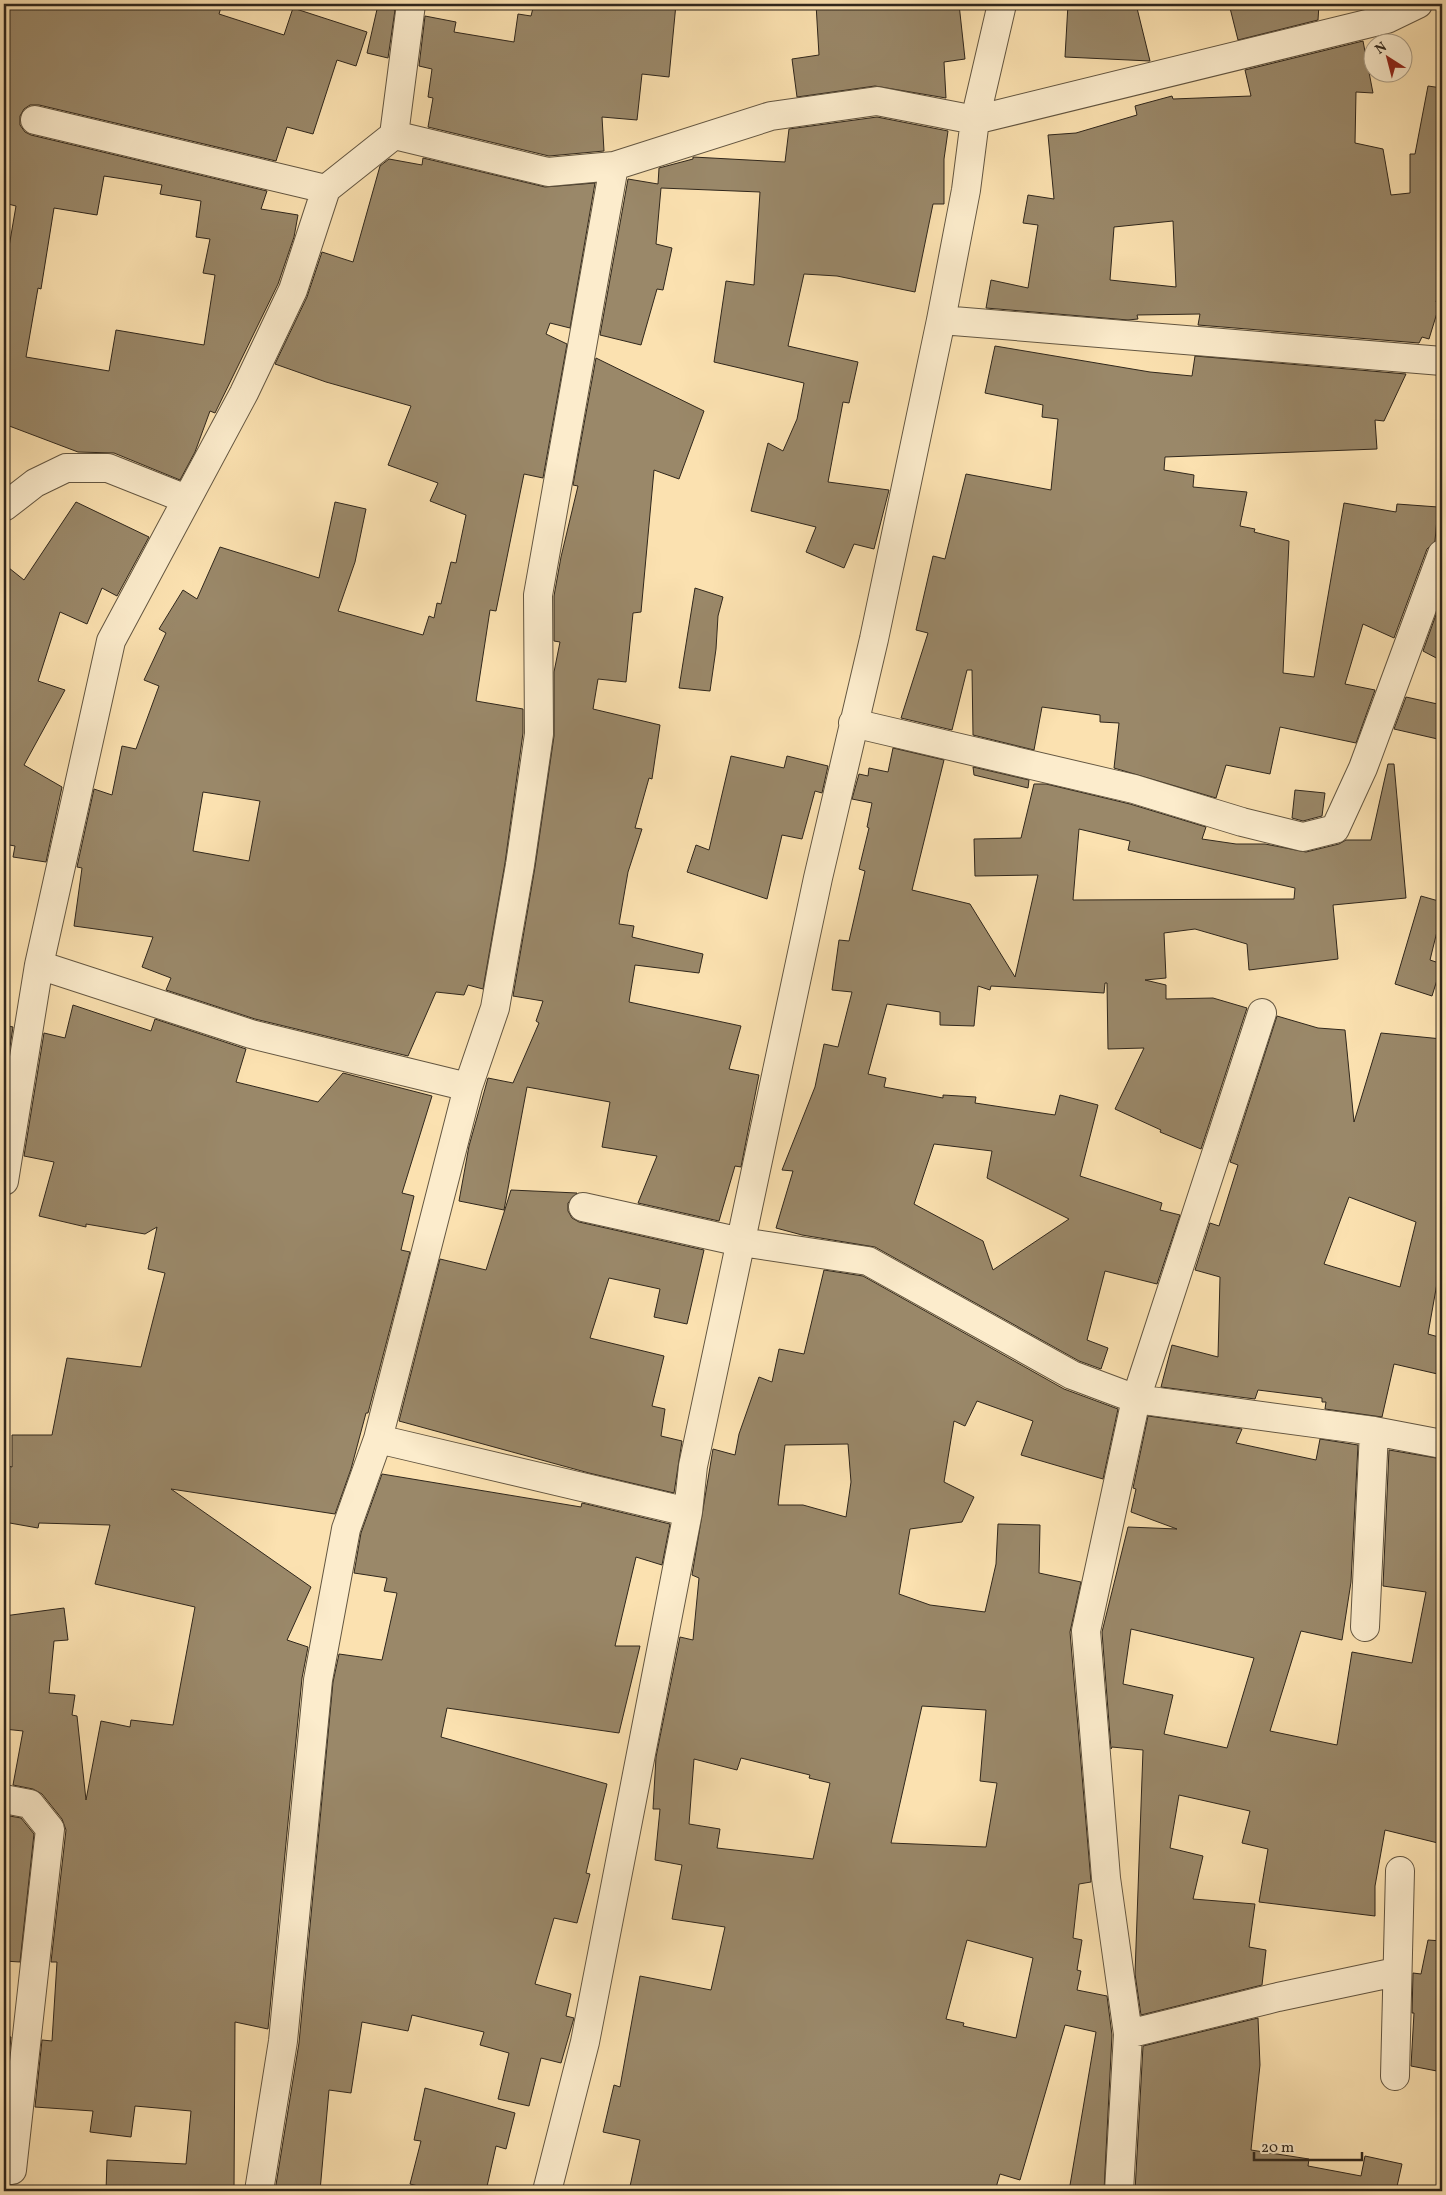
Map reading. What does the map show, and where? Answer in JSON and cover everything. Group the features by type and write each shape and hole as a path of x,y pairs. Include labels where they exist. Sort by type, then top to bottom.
{"street":[{"path":"4,1181 39,965 111,641 244,394 294,290 326,189 394,135 411,4"},
{"path":"547,2191 585,2042 688,1512 693,1466 853,723 874,639 941,320 966,190 975,120 1002,4"},
{"path":"394,135 548,172 614,166 771,116 877,101 975,120 1387,19 1418,4"},
{"path":"36,120 326,189"},
{"path":"259,2191 283,2041 318,1680 346,1529 378,1440 468,1088 495,1008 520,865 538,734 538,595 614,166"},
{"path":"941,320 1442,361"},
{"path":"4,507 35,483 66,468 108,468 186,499"},
{"path":"853,723 1134,789 1242,822 1303,837 1335,829 1363,768 1442,554"},
{"path":"39,965 251,1034 468,1088"},
{"path":"1120,2191 1128,2034 1106,1878 1086,1631 1136,1399 1262,1014"},
{"path":"583,1207 740,1242 868,1261 1072,1375 1136,1399 1374,1431 1442,1444"},
{"path":"1365,1627 1374,1431"},
{"path":"378,1440 688,1512"},
{"path":"4,1799 30,1804 50,1828 12,2170"},
{"path":"1395,2076 1396,1972 1400,1871"},
{"path":"1128,2034 1278,1997 1396,1972"}],"building":[{"path":"4,4 222,4 219,14 284,35 293,8 367,32 356,66 337,60 313,134 287,127 276,161 39,105 30,105 24,109 20,116 20,125 25,132 31,135 267,191 261,209 298,215 294,237 278,284 215,413 210,411 195,452 180,480 114,453 78,452 4,424 4,276 16,206 4,203","holes":["104,176 162,185 160,194 201,201 196,237 210,239 203,273 215,275 204,345 116,330 109,371 26,357 38,288 41,289 54,208 97,215"]},
{"path":"534,4 676,4 669,77 642,74 637,120 602,117 604,151 549,156 428,127 433,98 428,97 432,69 419,66 425,16 456,22 454,32 514,42 518,14 531,16"},
{"path":"816,4 959,4 965,59 944,62 946,98 875,86 797,97 792,59 819,55"},
{"path":"1068,4 1136,4 1150,61 1065,57"},
{"path":"1229,4 1319,4 1318,20 1238,40"},
{"path":"378,5 395,10 388,58 367,53"},
{"path":"1363,41 1364,82 1371,82 1373,93 1356,92 1355,143 1383,149 1391,195 1410,193 1410,154 1415,154 1428,86 1442,88 1442,279 1436,302 1440,303 1429,339 1422,337 1419,343 1198,325 1200,314 1137,315 1138,319 1128,320 986,308 991,280 1028,288 1038,225 1023,223 1028,195 1054,199 1048,135 1076,133 1137,115 1135,106 1172,96 1173,99 1251,96 1245,70","holes":["1173,221 1176,287 1110,280 1114,227"]},
{"path":"877,117 948,131 944,159 944,204 933,204 915,292 837,276 804,274 788,346 858,362 849,403 843,402 828,482 889,490 874,549 854,544 844,568 806,552 816,527 751,511 768,443 783,451 797,419 804,383 714,362 726,281 754,285 760,192 661,188 656,244 672,248 663,290 657,289 641,345 600,335 628,179 658,184 659,168 693,159 693,157 785,162 789,129"},
{"path":"423,158 545,187 595,183 570,328 550,323 546,334 567,344 543,478 524,474 496,611 490,610 476,701 523,709 523,733 505,863 483,989 468,985 464,995 436,992 408,1056 255,1019 166,990 171,978 142,967 153,937 74,926 82,868 77,867 94,789 112,795 122,746 136,749 159,686 144,680 166,633 159,629 183,590 197,599 220,547 319,578 335,502 366,509 355,562 338,611 423,635 429,616 434,618 437,603 441,604 451,562 456,563 466,515 430,501 438,483 388,465 411,406 326,382 275,364 307,297 322,252 353,262 380,166 389,159 422,165","holes":["203,792 260,801 249,861 193,851"]},
{"path":"995,346 1150,372 1192,376 1195,356 1406,374 1384,421 1375,420 1377,449 1165,457 1164,470 1194,475 1193,487 1247,492 1240,526 1255,529 1254,532 1289,541 1283,673 1314,677 1344,503 1396,512 1397,504 1438,507 1435,541 1427,549 1394,638 1363,624 1345,684 1375,690 1356,743 1280,727 1270,774 1226,765 1216,798 1114,768 1119,723 1100,722 1100,715 1042,707 1034,750 973,735 972,670 967,670 952,730 901,718 928,633 916,630 933,556 945,559 966,474 1051,490 1058,419 1042,417 1043,405 985,393"},
{"path":"596,358 704,411 679,479 654,470 641,612 633,613 626,682 598,679 593,709 660,725 652,779 649,778 635,828 642,829 628,872 619,924 634,926 632,937 703,954 699,973 635,965 629,1002 741,1026 729,1069 759,1075 741,1167 735,1166 719,1221 638,1203 657,1156 602,1147 610,1102 527,1087 504,1210 459,1201 469,1146 488,1078 513,1083 539,1023 536,1021 543,1001 513,996 535,867 554,736 554,672 560,642 554,641 554,596 578,486 573,485"},
{"path":"76,502 149,537 117,596 102,588 87,624 60,612 38,681 65,690 24,765 62,787 46,862 13,857 15,846 4,844 4,564 24,580"},
{"path":"695,588 723,597 718,616 716,649 710,691 679,688"},
{"path":"1442,598 1442,661 1423,651"},
{"path":"1406,697 1442,705 1442,740 1394,729"},
{"path":"893,748 944,760 912,890 970,904 1015,977 1038,875 975,876 974,839 1021,838 1034,784 1046,784 1130,804 1206,827 1202,839 1236,844 1265,844 1306,852 1339,844 1346,840 1371,840 1388,764 1394,764 1406,898 1333,905 1338,959 1249,970 1247,944 1195,929 1164,933 1166,978 1145,980 1166,985 1166,999 1213,998 1247,1008 1201,1149 1160,1132 1161,1130 1115,1109 1144,1048 1108,1049 1107,983 1105,983 1104,993 991,986 990,990 978,986 974,1026 940,1025 940,1012 887,1004 868,1074 886,1078 884,1087 943,1098 943,1095 976,1097 975,1103 1055,1115 1060,1095 1098,1105 1080,1176 1162,1203 1160,1210 1180,1215 1157,1284 1105,1271 1087,1340 1108,1348 1101,1369 1079,1361 875,1247 802,1235 776,1228 793,1171 782,1170 815,1087 824,1044 838,1047 852,992 832,990 839,940 849,941 865,871 859,869 869,828 867,827 872,803 852,799 859,774 868,776 869,768 888,772","holes":["1079,829 1130,841 1128,850 1295,888 1294,899 1073,900","934,1144 992,1151 987,1178 1069,1219 993,1270 983,1241 914,1204"]},
{"path":"731,756 784,768 787,756 828,766 822,793 815,791 802,839 782,835 767,899 687,872 696,845 709,850"},
{"path":"973,767 1029,780 1028,788 974,775"},
{"path":"1295,790 1325,793 1322,816 1303,821 1292,818"},
{"path":"1421,896 1442,902 1442,911 1430,960 1442,964 1432,996 1395,984"},
{"path":"73,1005 151,1031 155,1019 246,1049 236,1082 318,1102 343,1073 432,1096 402,1193 414,1196 401,1250 410,1252 368,1413 366,1413 351,1469 335,1514 171,1489 311,1587 287,1640 308,1647 302,1678 268,2029 235,2022 234,2191 106,2191 107,2160 186,2164 191,2111 135,2106 131,2137 90,2132 93,2111 35,2107 42,2040 52,2041 57,1962 51,1962 66,1830 62,1819 42,1794 33,1789 13,1785 23,1731 4,1729 4,1616 64,1608 68,1640 54,1641 49,1693 75,1695 72,1715 77,1716 86,1800 101,1721 130,1727 131,1720 173,1725 195,1607 95,1584 110,1525 39,1523 38,1528 4,1522 4,1465 12,1467 12,1435 52,1435 67,1358 141,1367 165,1273 148,1269 157,1227 145,1234 86,1224 86,1227 39,1216 54,1162 24,1156 44,1033 65,1038"},
{"path":"1277,1016 1318,1028 1345,1030 1354,1122 1381,1033 1442,1039 1442,1255 1428,1334 1442,1338 1442,1375 1394,1364 1382,1417 1325,1409 1326,1402 1322,1402 1322,1398 1258,1390 1255,1399 1161,1387 1172,1345 1218,1357 1220,1277 1195,1270 1210,1223 1219,1226 1238,1165 1230,1162","holes":["1349,1197 1416,1222 1400,1287 1324,1264"]},
{"path":"4,1025 13,1027 4,1085"},
{"path":"511,1190 577,1193 568,1203 568,1211 572,1218 579,1222 704,1250 687,1324 654,1317 660,1289 609,1278 590,1338 664,1356 652,1406 665,1409 661,1436 682,1441 674,1493 589,1473 399,1421 440,1259 486,1270"},
{"path":"824,1270 863,1276 1064,1389 1118,1409 1103,1479 1021,1455 1033,1421 977,1401 965,1426 954,1421 944,1482 974,1497 962,1522 910,1529 899,1594 930,1605 985,1612 996,1564 998,1524 1040,1525 1039,1573 1081,1582 1070,1632 1091,1882 1079,1884 1073,1938 1082,1940 1077,1970 1081,1971 1077,1990 1107,1996 1112,2035 1104,2191 1069,2191 1096,2032 1065,2025 1020,2180 1000,2174 995,2191 629,2191 640,2140 603,2132 614,2085 620,2087 640,1976 711,1990 725,1927 672,1919 682,1865 655,1860 660,1809 653,1809 656,1757 680,1637 693,1640 699,1578 692,1575 713,1449 735,1455 739,1434 759,1377 772,1382 779,1349 804,1354","holes":["848,1444 851,1482 846,1517 803,1505 778,1505 785,1445","922,1706 986,1710 980,1781 997,1783 986,1847 891,1843","741,1758 810,1775 809,1778 830,1783 813,1859 717,1848 720,1829 689,1824 694,1759 737,1770","967,1940 1033,1958 1016,2038 963,2026 964,2023 946,2019"]},
{"path":"1148,1416 1242,1429 1236,1443 1316,1460 1320,1439 1358,1445 1351,1582 1342,1640 1301,1631 1270,1731 1337,1745 1352,1652 1412,1663 1426,1592 1383,1586 1389,1450 1442,1459 1442,1844 1385,1830 1375,1886 1375,1916 1259,1902 1268,1849 1242,1843 1250,1811 1179,1795 1170,1848 1203,1856 1193,1899 1255,1904 1249,1947 1266,1950 1262,1985 1141,2015 1135,1974 1143,1750 1112,1747 1111,1749 1102,1632 1128,1527 1177,1529 1131,1512 1136,1489 1133,1488","holes":["1131,1629 1254,1658 1227,1748 1164,1734 1173,1695 1123,1684"]},
{"path":"382,1474 581,1507 582,1503 670,1524 662,1565 636,1557 615,1646 640,1646 619,1733 447,1708 441,1737 607,1784 586,1873 590,1874 577,1923 554,1918 535,1984 571,1994 566,2016 574,2018 561,2063 541,2058 529,2106 498,2099 509,2053 480,2045 484,2032 412,2015 408,2031 362,2022 351,2093 329,2090 320,2191 275,2191 299,2043 333,1682 339,1654 382,1660 397,1593 384,1591 387,1578 354,1573 361,1533"},
{"path":"4,1815 21,1818 34,1834 20,1962 4,1961"},
{"path":"1428,1940 1442,1941 1442,2072 1411,2066 1414,2013 1412,2013 1413,1973 1421,1974"},
{"path":"1258,2018 1260,2065 1251,2150 1309,2159 1308,2166 1361,2176 1365,2156 1402,2164 1396,2191 1135,2191 1143,2046"},
{"path":"4,2036 11,2037 5,2093 4,2092"},
{"path":"425,2088 515,2113 506,2149 496,2146 486,2191 439,2191 410,2184 421,2141 414,2140"}]}
